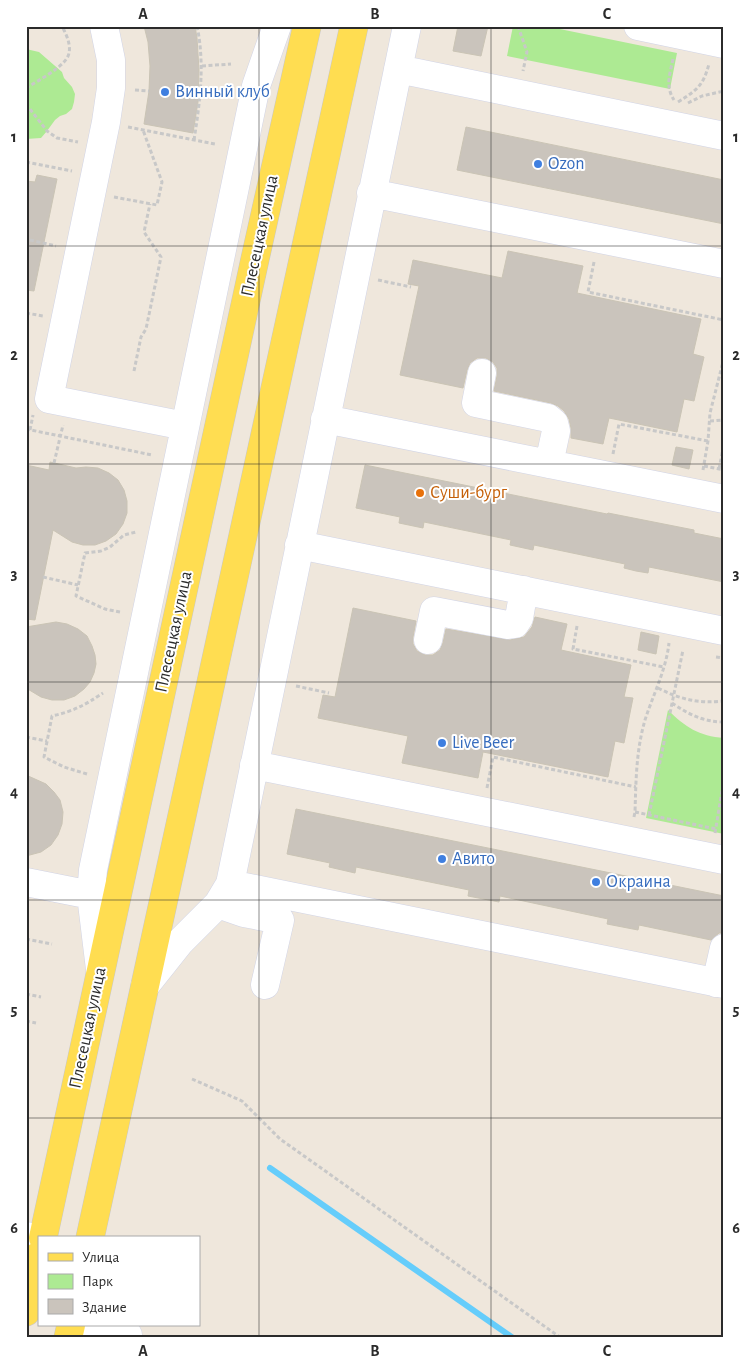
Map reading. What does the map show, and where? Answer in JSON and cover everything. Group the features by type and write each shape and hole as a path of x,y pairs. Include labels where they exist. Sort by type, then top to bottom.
{"main road":[{"name":"Плесецкая улица","path":"42,1236 307,26"},
{"path":"90,1236 354,26"},
{"path":"26,1312 38,1259"}],"street":[{"path":"104,26 111,60 111,88 49,399 185,426"},
{"path":"145,986 180,942 224,894 254,765 406,26"},
{"path":"638,26 717,53"},
{"path":"100,971 91,895 93,870 256,86 271,28"},
{"path":"398,69 724,136"},
{"path":"371,193 724,264"},
{"path":"482,374 476,403 548,418 554,423 556,430 549,464"},
{"path":"325,419 724,499"},
{"path":"300,545 724,630"},
{"path":"428,640 434,611 508,626 515,624 519,618 524,590"},
{"path":"254,765 717,859"},
{"path":"26,882 91,895"},
{"path":"224,894 720,984 724,948"},
{"path":"224,894 244,913 280,920 265,985"},
{"path":"88,1326 128,1335"}],"path":[{"path":"26,88 66,60 69,54 69,43 62,26"},
{"path":"194,140 200,103 202,66 198,26"},
{"path":"518,26 527,52 523,72"},
{"path":"674,56 668,88 676,103 692,94 701,85 717,53"},
{"path":"202,66 231,64"},
{"path":"26,104 47,131 57,138 143,130 215,144"},
{"path":"114,196 157,205 162,182 143,130"},
{"path":"26,162 60,169"},
{"path":"134,371 141,337 146,329 161,257 144,232 150,204"},
{"path":"599,239 588,292 724,320"},
{"path":"30,240 58,246"},
{"path":"373,279 411,287"},
{"path":"698,494 716,389 724,358"},
{"path":"54,463 67,403"},
{"path":"710,421 724,420"},
{"path":"608,476 618,424 708,441"},
{"path":"26,429 152,454"},
{"path":"719,469 724,444"},
{"path":"704,466 724,470"},
{"path":"120,612 105,609 76,596 78,585 85,553 101,551 110,547 124,534 136,532"},
{"path":"43,577 78,585"},
{"path":"582,602 573,649 664,668"},
{"path":"628,841 635,812 636,765 640,743 646,719 664,668 671,620"},
{"path":"648,815 683,650"},
{"path":"291,684 329,693"},
{"path":"658,688 673,696 689,701 706,703 724,701"},
{"path":"87,774 64,767 44,757 52,716 70,712 104,693"},
{"path":"672,702 686,712 701,719 724,722"},
{"path":"26,737 47,741"},
{"path":"482,811 493,757 636,787"},
{"path":"717,859 716,829 724,780"},
{"path":"635,812 716,829"},
{"path":"26,939 52,944"},
{"path":"26,994 42,998"},
{"path":"26,1021 36,1023"},
{"path":"192,1079 242,1101 280,1138 561,1338"}],"green space":[{"path":"513,26 545,26 677,53 670,89 507,56"},
{"path":"26,49 39,52 62,72 75,94 72,109 55,120 41,138 26,139"},
{"path":"668,710 693,730 724,738 724,834 646,818"}],"building":[{"path":"144,26 195,26 199,70 198,102 193,133 144,124 149,91 150,66 148,42"},
{"path":"458,26 488,26 481,56 453,51"},
{"path":"466,127 724,180 724,224 457,170"},
{"path":"37,175 57,179 34,291 26,290 26,181 35,182"},
{"path":"508,251 583,266 577,293 701,319 693,354 704,357 694,401 684,399 677,432 609,418 603,444 571,438 569,419 558,406 494,391 497,368 493,362 486,358 477,358 470,363 463,388 400,375 419,286 408,284 413,260 502,278"},
{"path":"676,447 693,450 689,469 672,465"},
{"path":"50,462 76,468 98,468 109,473 118,480 124,490 127,501 127,513 123,524 116,534 106,541 95,545 83,545 72,542 53,530 35,620 26,619 26,465 49,470"},
{"path":"365,465 694,530 694,533 724,539 724,582 649,567 648,573 636,571 624,568 625,564 534,545 533,550 510,545 511,540 424,522 423,528 399,523 400,517 356,508"},
{"path":"353,608 416,621 413,644 417,651 425,655 433,655 440,650 446,629 510,640 524,637 532,627 535,617 567,624 561,650 631,665 624,697 633,698 624,743 615,741 608,777 483,752 478,778 402,763 408,736 318,718 323,695 335,697"},
{"path":"56,622 67,624 87,636 95,655 96,664 90,682 84,689 75,696 64,700 52,700 41,697 26,688 26,627"},
{"path":"641,632 659,636 656,654 638,650"},
{"path":"26,775 46,784 54,792 60,800 63,812 62,824 58,835 51,845 41,852 26,856"},
{"path":"296,809 724,896 724,933 719,933 711,940 639,925 638,930 607,924 608,919 500,896 499,902 468,896 469,890 356,867 355,873 329,867 330,863 287,854"}],"waterway":[{"path":"270,1168 513,1338"}],"place":[{"name":"Винный клуб","path":"165,92"},
{"name":"Ozon","path":"538,164"},
{"name":"Суши-бург","path":"420,493"},
{"name":"Live Beer","path":"442,743"},
{"name":"Авито","path":"442,859"},
{"name":"Окраина","path":"596,882"}]}
